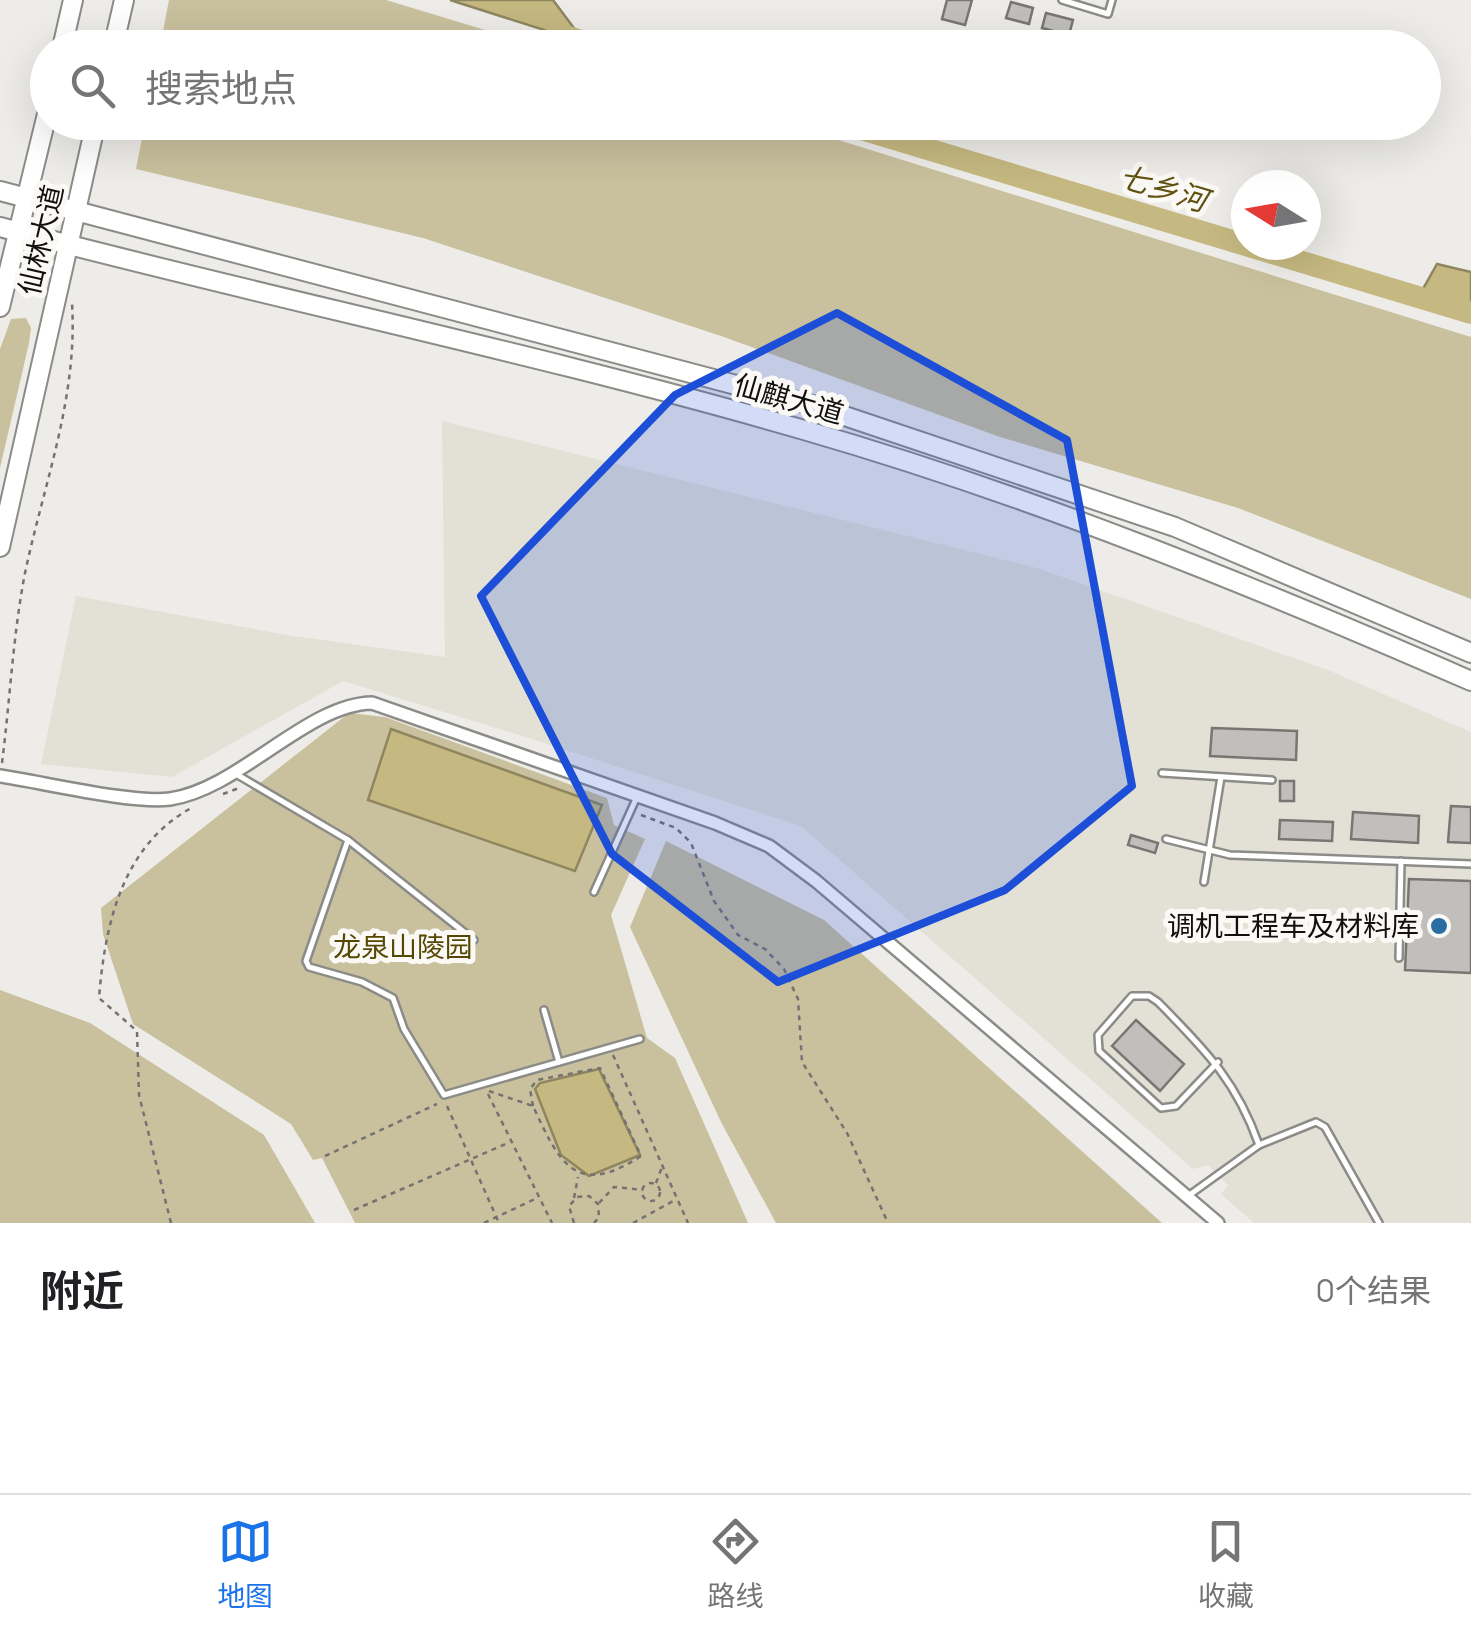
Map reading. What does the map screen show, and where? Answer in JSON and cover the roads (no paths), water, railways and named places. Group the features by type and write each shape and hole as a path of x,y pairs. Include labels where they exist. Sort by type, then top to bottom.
{"main road":[{"path":"66,30 73,0"},
{"path":"117,30 124,0"},
{"name":"仙林大道","path":"0,308 41,140"},
{"name":"仙林大道","path":"0,547 92,140"},
{"name":"仙麒大道","path":"0,191 77,208 812,405 1175,527 1471,652"},
{"name":"仙麒大道","path":"0,227 506,351 806,431 1166,552 1471,681"}],"street":[{"path":"1,773 170,798 234,772 333,713 372,703 638,796 770,846 1218,1223"}],"lane":[{"path":"1062,0 1108,14 1112,0"},
{"path":"234,772 348,840 474,940"},
{"path":"1162,773 1272,780"},
{"path":"1204,882 1221,777"},
{"path":"594,892 638,796"},
{"path":"1166,839 1210,852 1471,864"},
{"path":"348,840 306,961 310,967 362,982 393,998 404,1029 444,1095 484,1087 640,1039"},
{"path":"1399,958 1401,861"},
{"path":"1218,1062 1176,1106 1161,1108 1099,1051 1098,1035 1132,996 1150,996 1218,1062 1238,1092 1259,1144"},
{"path":"544,1010 558,1062"},
{"path":"1188,1196 1259,1144 1316,1122 1322,1124 1379,1223"}],"waterway":[{"name":"七乡河","path":"898,140 1471,313"}],"place":[{"name":"调机工程车及材料库","path":"1439,926"}],"park label":[{"name":"龙泉山陵园","path":"403,947"}]}
